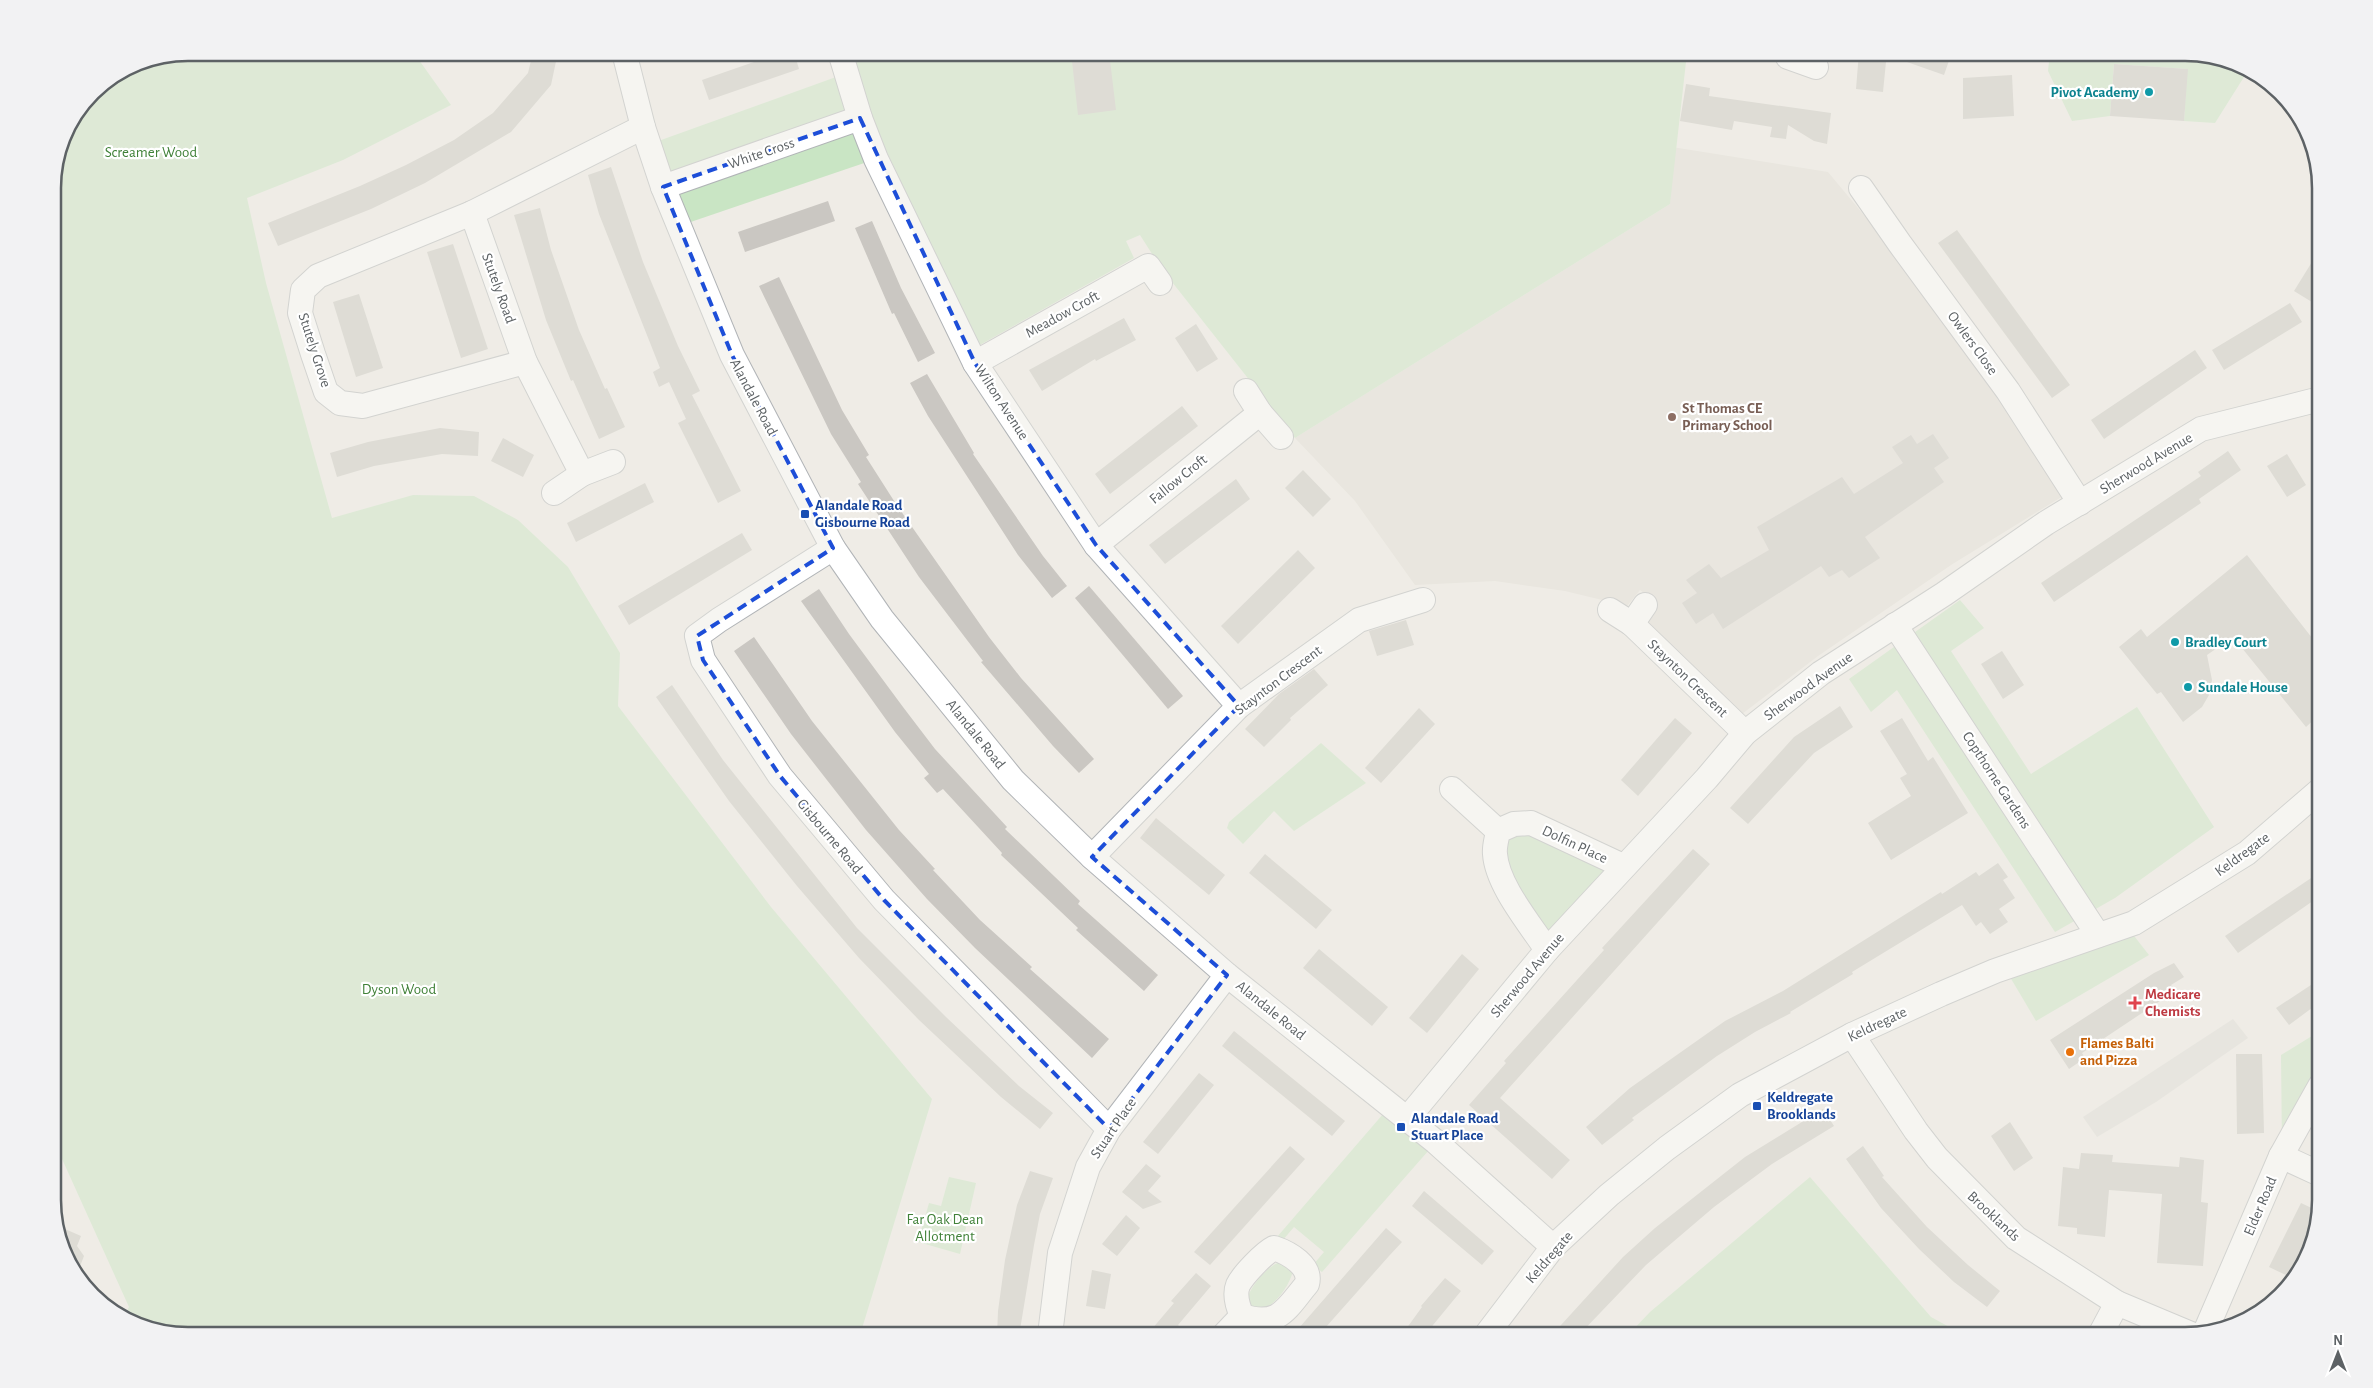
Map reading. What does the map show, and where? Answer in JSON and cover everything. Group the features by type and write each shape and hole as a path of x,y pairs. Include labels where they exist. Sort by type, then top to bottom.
{"street":[{"name":"Alandale Road","path":"626,61 643,126 663,187 732,355 833,548 882,619 1013,780 1092,857 1227,976 1436,1142 1553,1247"},
{"name":"Wilton Avenue","path":"843,61 860,118 876,159 975,363 1096,545 1239,706"},
{"path":"1801,61 1816,67"},
{"name":"White Cross","path":"663,187 860,118"},
{"name":"Stutely Grove","path":"525,362 363,406 340,403 326,392 300,313 304,290 318,276 472,213 643,126"},
{"name":"Owlers Close","path":"1861,188 2008,391 2080,503"},
{"name":"Stutely Road","path":"472,213 525,362"},
{"name":"Meadow Croft","path":"975,363 1149,266"},
{"path":"525,362 582,474"},
{"path":"1246,391 1260,413 1281,437"},
{"name":"Sherwood Avenue","path":"1407,1119 1547,950 1706,778 1745,733 1821,673 2046,522 2201,430 2311,399"},
{"name":"Fallow Croft","path":"1096,545 1260,413"},
{"path":"554,493 582,474 614,462"},
{"name":"Gisbourne Road","path":"833,548 697,636 703,660 780,776 884,900 1109,1129"},
{"name":"Staynton Crescent","path":"1092,857 1239,706 1359,620 1423,600"},
{"name":"Staynton Crescent","path":"1610,610 1638,614 1745,733"},
{"name":"Copthorne Gardens","path":"1895,625 2098,935"},
{"path":"1452,789 1498,831 1494,853 1498,869 1522,914 1547,950"},
{"name":"Keldregate","path":"1493,1327 1553,1247 1638,1171 1740,1095 1852,1036 1995,971 2134,923 2238,858 2312,797"},
{"name":"Dolfin Place","path":"1498,831 1514,824 1531,824 1623,866"},
{"name":"Stuart Place","path":"1051,1327 1060,1253 1088,1168 1109,1129 1227,976"},
{"name":"Brooklands","path":"1852,1036 1916,1131 1937,1158 1982,1206 2016,1238 2117,1303 2174,1327"},
{"name":"Elder Road","path":"2208,1324 2281,1156 2312,1101"},
{"path":"2281,1156 2312,1170"},
{"path":"2105,1327 2117,1303"},
{"path":"1232,1327 1242,1316"}],"highlighted area":[{"path":"860,118 975,363 1096,545 1239,706 1092,857 1227,975 1109,1129 884,900 780,776 703,660 697,636 833,548 732,355 663,187"}],"shaded area":[{"name":"St Thomas CE Primary School","path":"1672,147 1828,172 1892,249 2001,396 2063,496 1951,565 1818,656 1738,717 1643,625 1658,603 1640,590 1627,606 1565,591 1495,581 1415,585 1355,501 1295,438 1670,204"},
{"path":"2233,1019 2248,1038 2156,1102 2097,1137 2083,1117"}],"green space":[{"name":"Dyson Wood","path":"188,61 420,61 451,105 343,160 247,198 266,283 332,518 413,495 474,496 518,520 568,567 620,653 618,706 771,907 932,1099 862,1327 188,1327 171,1326 139,1317 127,1311 129,1307 62,1159 62,180 64,163 74,132 93,104 117,83 147,68 171,62"},
{"path":"856,61 1686,61 1670,204 1295,438 1161,268 1140,235 1126,241 1134,258 978,346 869,114"},
{"path":"2049,61 2185,61 2202,62 2218,66 2244,76 2215,123 2184,121 2187,69 2114,64 2110,116 2072,121 2048,71"},
{"path":"836,77 876,159 679,226 650,144"},
{"path":"1960,600 1984,628 1951,651 2031,774 2137,707 2214,827 2115,898 2055,932 1897,690 1871,712 1849,679"},
{"path":"1321,743 1366,783 1294,831 1274,811 1243,844 1227,828 1229,822"},
{"path":"1514,824 1623,866 1547,950 1523,914 1498,831"},
{"path":"2131,932 2149,955 2036,1021 2010,977"},
{"path":"2312,1036 2312,1100 2282,1150 2281,1055"},
{"path":"1390,1106 1436,1142 1322,1272 1313,1265 1324,1252 1294,1227 1282,1241 1277,1237"},
{"name":"Far Oak Dean Allotment","path":"949,1177 976,1183 960,1254 918,1242 929,1203 941,1206"},
{"path":"1810,1177 1931,1317 1949,1327 1636,1327 1650,1312"},
{"path":"1280,1262 1293,1271 1285,1289 1272,1304 1262,1311 1251,1307 1247,1299 1252,1288 1264,1272"}],"building":[{"path":"531,61 556,61 551,85 511,132 425,183 371,209 278,246 268,223 360,186 454,140 493,113 528,73"},
{"path":"757,61 797,61 799,69 709,100 702,80"},
{"path":"1072,61 1110,61 1116,110 1078,115"},
{"path":"1858,61 1886,61 1883,92 1856,89"},
{"path":"1904,61 1949,61 1944,75"},
{"name":"Pivot Academy","path":"2114,64 2188,69 2184,121 2110,116"},
{"name":"Pivot Academy","path":"2012,75 2014,116 1963,119 1963,78"},
{"path":"1686,84 1710,88 1709,96 1831,113 1827,144 1814,141 1788,125 1786,139 1770,137 1772,127 1734,121 1732,130 1680,121"},
{"path":"611,167 643,262 678,346 700,391 692,395 741,491 718,503 678,423 686,419 669,382 659,387 653,372 660,368 599,214 588,175"},
{"path":"828,201 835,221 745,252 738,232"},
{"path":"540,208 551,250 579,330 605,389 607,388 625,427 599,439 573,380 571,381 546,320 514,215"},
{"path":"872,221 901,288 935,353 918,362 894,313 892,314 855,228"},
{"path":"1957,230 2070,385 2052,398 1938,243"},
{"path":"453,244 488,349 461,358 427,252"},
{"path":"2311,263 2311,302 2294,291"},
{"path":"779,277 842,410 869,455 866,457 896,504 989,637 1021,678 1094,759 1079,773 1053,746 981,662 983,661 919,577 858,484 861,482 831,434 759,286"},
{"path":"359,294 383,368 356,377 333,302"},
{"path":"2290,303 2302,322 2224,370 2212,350"},
{"path":"1124,318 1136,340 1096,361 1095,359 1042,391 1029,370"},
{"path":"1196,324 1218,359 1197,372 1175,338"},
{"path":"2195,350 2207,368 2104,439 2091,420"},
{"path":"927,374 973,454 1043,556 1067,586 1052,598 1018,555 928,416 910,383"},
{"path":"1182,406 1198,426 1110,494 1095,474"},
{"path":"440,428 479,432 478,456 442,454 374,466 337,477 330,453 368,442"},
{"path":"1933,434 1949,458 1934,468 1944,482 1865,537 1880,558 1849,578 1842,570 1829,577 1821,566 1723,629 1713,613 1696,624 1682,603 1697,593 1686,580 1709,564 1721,578 1769,550 1757,527 1842,477 1854,494 1903,463 1892,447 1911,435 1917,444"},
{"path":"503,438 534,455 523,477 491,461"},
{"path":"2228,451 2241,470 2199,499 2201,503 2054,602 2041,583 2201,476 2198,472"},
{"path":"2287,454 2306,485 2287,497 2267,466"},
{"path":"1303,470 1331,499 1313,517 1285,488"},
{"path":"1236,479 1250,499 1165,564 1149,545"},
{"path":"645,483 654,502 576,542 567,523"},
{"path":"742,533 752,550 629,625 618,606"},
{"path":"1298,550 1315,568 1238,644 1221,626"},
{"name":"Bradley Court","path":"2247,555 2311,637 2312,722 2306,727 2233,637 2207,655 2212,680 2209,695 2202,707 2183,722 2161,692 2157,694 2119,647 2141,629 2147,637"},
{"path":"1089,586 1183,696 1168,709 1075,598"},
{"path":"819,589 849,634 935,749 1007,827 1005,829 1080,901 1078,904 1158,975 1144,991 1076,930 1078,928 1001,855 1002,853 943,789 937,793 924,778 929,774 895,732 801,601"},
{"path":"1406,620 1414,645 1377,656 1369,631"},
{"path":"754,637 812,721 899,830 935,869 933,870 980,920 1032,967 1030,969 1109,1039 1092,1058 975,948 927,899 866,830 791,734 734,651"},
{"path":"2002,651 2024,685 2003,699 1981,664"},
{"path":"1314,669 1328,685 1290,718 1291,720 1264,747 1245,729 1279,694"},
{"path":"672,685 723,760 857,928 946,1017 1019,1086 1053,1113 1040,1129 1001,1097 919,1020 859,958 797,886 729,801 656,697"},
{"path":"1840,706 1853,727 1814,753 1748,824 1730,808 1794,737"},
{"path":"1419,708 1435,724 1381,783 1365,768"},
{"path":"1675,718 1692,733 1638,796 1621,780"},
{"path":"1902,718 1928,761 1933,757 1968,813 1891,860 1868,823 1911,796 1900,778 1907,774 1880,731"},
{"path":"1156,818 1225,875 1209,895 1140,838"},
{"path":"1693,849 1710,864 1500,1098 1570,1160 1552,1179 1469,1105 1506,1063 1504,1061 1604,950 1602,948"},
{"path":"1265,854 1332,910 1316,929 1249,873"},
{"path":"1998,863 2008,877 2003,880 2015,898 1999,909 2008,922 1990,934 1981,922 1976,926 1962,905 1852,972 1853,974 1791,1013 1755,1032 1717,1056 1632,1118 1634,1120 1602,1145 1586,1127 1630,1088 1725,1021 1783,991 1941,892 1942,894 1976,872 1979,876"},
{"path":"2312,878 2312,902 2238,953 2225,936"},
{"path":"1319,949 1388,1007 1372,1026 1303,968"},
{"path":"1462,954 1479,969 1427,1033 1409,1018"},
{"path":"2174,963 2184,977 2171,985 2175,991 2082,1053 2085,1058 2069,1069 2050,1040 2154,973"},
{"path":"2312,984 2312,1008 2289,1025 2276,1008"},
{"path":"1234,1031 1345,1121 1332,1136 1222,1046"},
{"path":"2236,1054 2262,1054 2264,1133 2237,1134"},
{"path":"1199,1073 1214,1085 1158,1154 1143,1142"},
{"path":"1823,1109 1834,1126 1772,1164 1714,1207 1646,1265 1587,1327 1559,1327 1623,1257 1655,1228 1745,1157"},
{"path":"2010,1122 2033,1158 2014,1171 1991,1136"},
{"path":"1290,1146 1305,1159 1210,1265 1194,1252"},
{"path":"1863,1146 1884,1176 1882,1177 1927,1227 1968,1265 2000,1291 1987,1307 1954,1282 1919,1249 1881,1208 1846,1159"},
{"path":"2081,1153 2113,1155 2112,1162 2179,1167 2180,1157 2204,1160 2201,1202 2208,1203 2203,1266 2157,1263 2162,1194 2109,1190 2105,1237 2077,1234 2077,1228 2058,1226 2063,1167 2079,1169"},
{"path":"1146,1164 1161,1176 1148,1191 1162,1202 1143,1209 1122,1192"},
{"path":"1030,1171 1053,1178 1040,1214 1020,1327 997,1327 1005,1260 1017,1205"},
{"path":"1424,1191 1494,1251 1482,1265 1412,1206"},
{"path":"2301,1203 2312,1208 2311,1217 2302,1249 2287,1276 2269,1267"},
{"path":"1126,1215 1140,1228 1117,1256 1102,1244"},
{"path":"1386,1228 1402,1242 1326,1327 1300,1327"},
{"path":"65,1229 81,1236 77,1246 84,1256 80,1266 71,1249"},
{"path":"1092,1270 1111,1274 1105,1309 1086,1306"},
{"path":"1196,1273 1211,1286 1178,1325 1180,1327 1154,1327 1174,1303 1171,1301"},
{"path":"1445,1278 1461,1291 1431,1327 1408,1327 1421,1306"}],"place":[{"name":"Pivot Academy","path":"2149,92"},
{"name":"St Thomas CE Primary School","path":"1672,417"},
{"name":"Alandale Road Gisbourne Road","path":"805,514"},
{"name":"Bradley Court","path":"2175,642"},
{"name":"Sundale House","path":"2188,687"},
{"name":"Medicare Chemists","path":"2135,1003"},
{"name":"Flames Balti and Pizza","path":"2070,1052"},
{"name":"Keldregate Brooklands","path":"1757,1106"},
{"name":"Alandale Road Stuart Place","path":"1401,1127"}],"park label":[{"name":"Screamer Wood","path":"151,152"}]}
